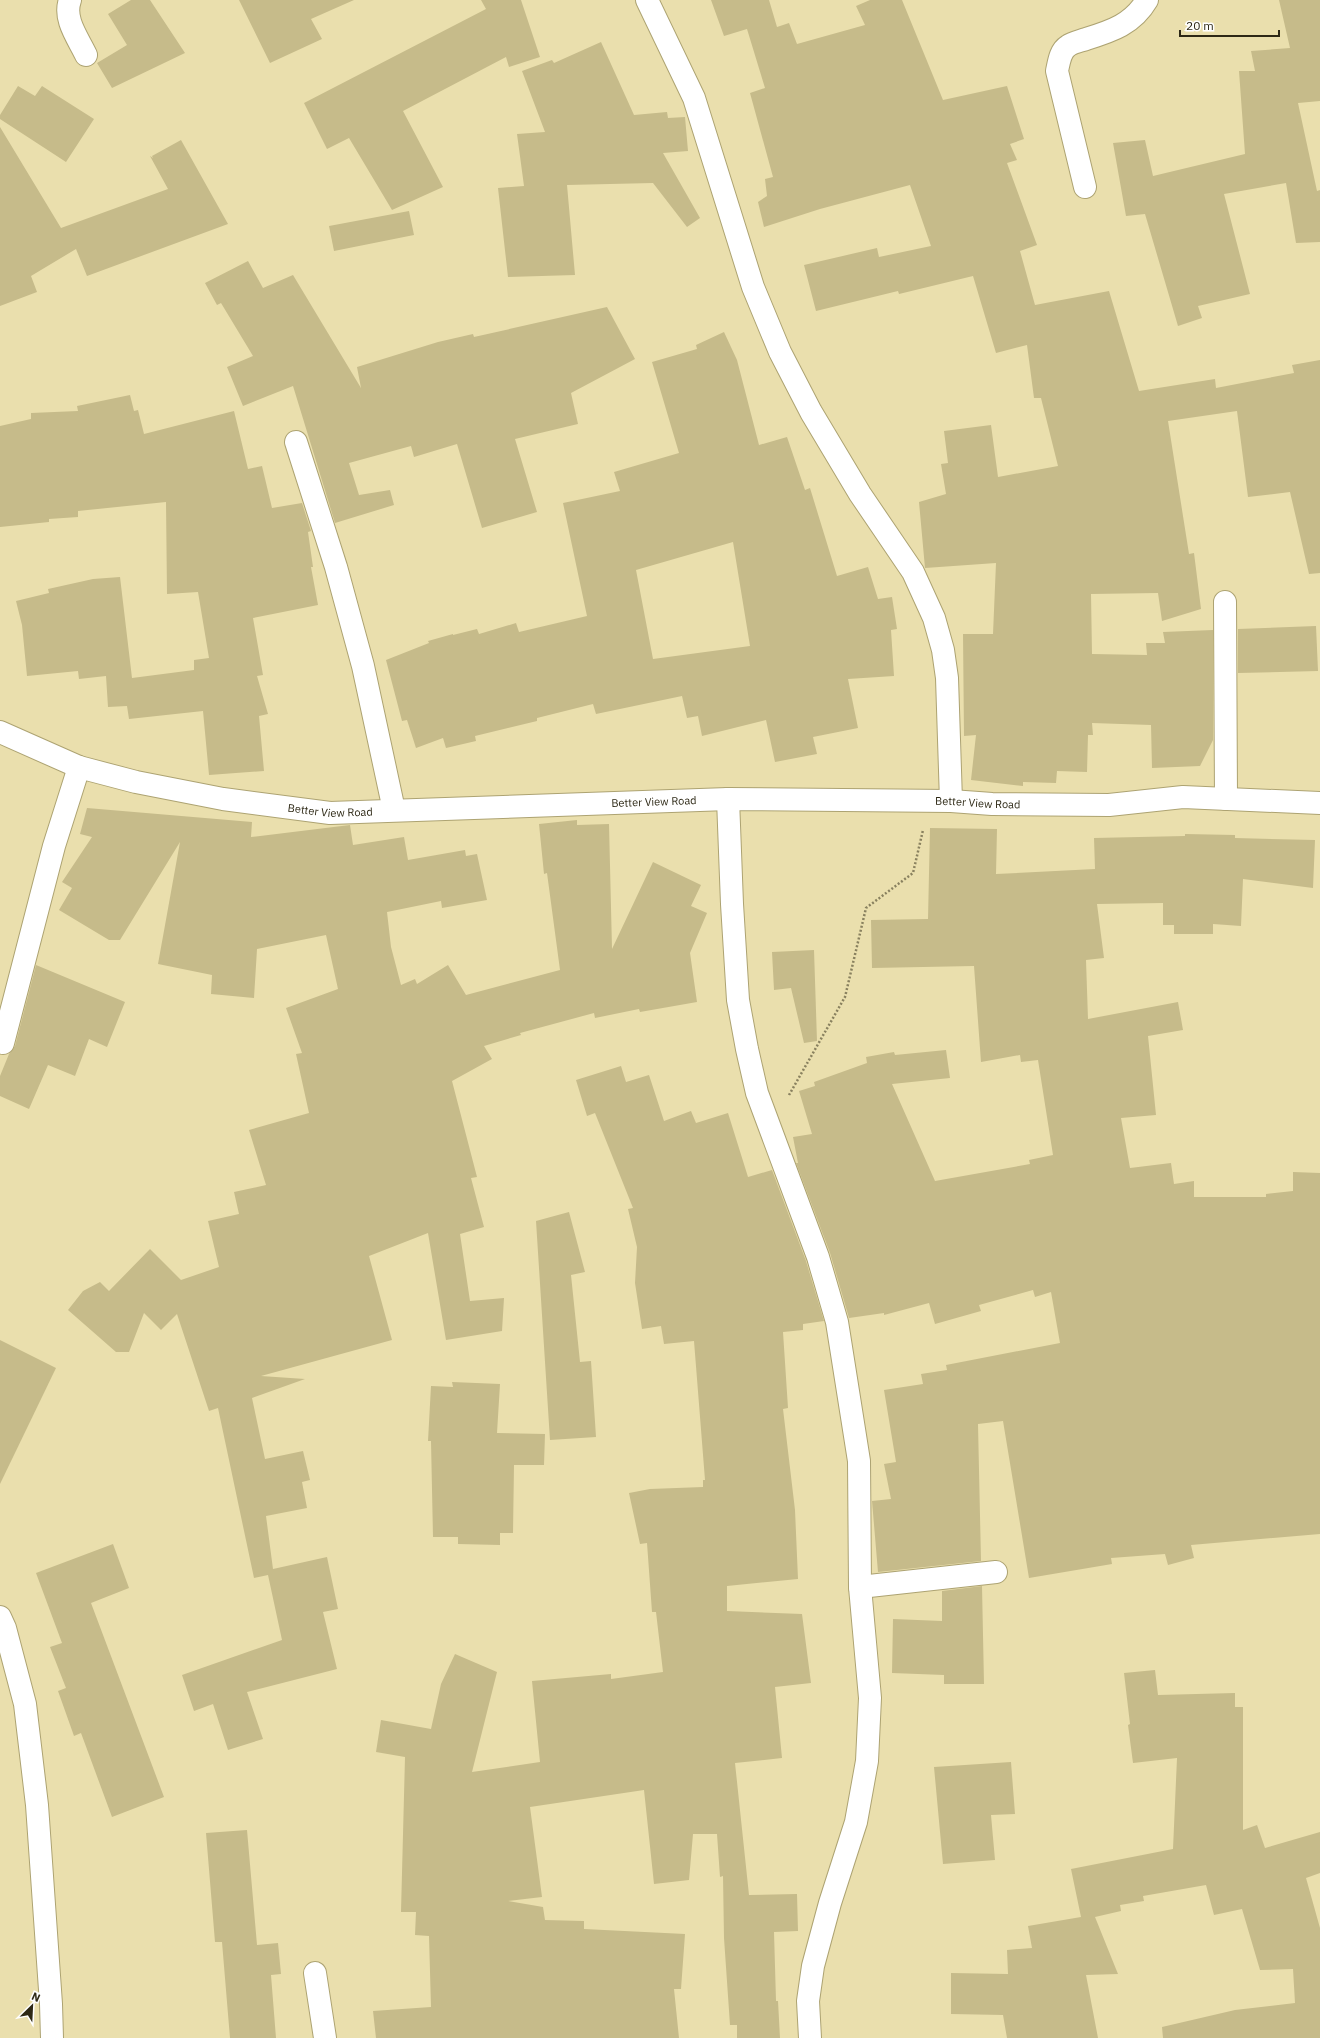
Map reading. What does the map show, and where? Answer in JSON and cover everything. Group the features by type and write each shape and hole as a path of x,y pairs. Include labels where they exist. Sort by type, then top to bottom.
{"street":[{"path":"70,0 67,8 68,17 86,55"},
{"path":"647,0 694,98 753,287 780,352 811,412 860,494 913,572 934,618 943,650 947,678 952,801"},
{"path":"1085,187 1057,71 1060,58 1069,45 1115,30 1127,23 1141,10 1147,0"},
{"path":"296,442 336,567 364,666 394,810"},
{"path":"1225,602 1226,799"},
{"name":"Better View Road","path":"0,732 80,767 136,782 264,805 330,813 394,810 454,810 728,799 952,801 992,804 1109,805 1183,797 1320,803"},
{"path":"3,1042 54,846 80,767"},
{"path":"728,799 732,904 738,1000 757,1093 818,1257 837,1322 858,1461 860,1587 870,1698 867,1761 856,1822 830,1903 813,1966 808,2001 810,2038"},
{"path":"860,1587 996,1572"},
{"path":"0,1617 5,1628 25,1704 37,1805 52,2038"},
{"path":"315,1973 324,2038"}],"path":[{"path":"770,1128 845,998 866,908 913,872 930,801"}],"building":[{"path":"131,0 150,0 185,53 112,88 97,63 127,45 108,14"},
{"path":"239,0 354,0 311,19 322,39 270,63"},
{"path":"481,0 521,0 540,57 509,67 506,57 403,111 443,187 392,210 349,138 327,149 304,103 486,9"},
{"path":"711,0 769,0 777,27 789,23 797,44 865,25 856,6 870,0 902,0 943,100 1007,86 1024,139 1010,144 1017,160 1007,163 1037,245 1020,251 1035,305 1109,291 1139,391 1215,379 1216,388 1294,373 1292,365 1320,360 1320,573 1309,574 1290,492 1248,497 1237,411 1168,421 1189,554 1194,553 1201,609 1162,621 1158,593 1091,594 1092,654 1147,655 1146,643 1165,643 1163,632 1213,630 1213,740 1200,766 1152,768 1151,725 1092,723 1093,735 1088,735 1087,772 1057,771 1056,783 1023,782 1023,786 971,780 976,735 964,736 963,634 993,634 996,563 925,568 919,502 946,494 941,464 948,463 944,431 991,425 998,477 1058,466 1041,398 1034,398 1027,345 996,353 973,276 899,294 898,291 816,311 804,265 877,248 879,257 931,246 910,185 820,209 764,227 758,202 767,196 765,179 773,177 750,93 765,88 747,29 724,36"},
{"path":"1279,0 1320,0 1320,101 1298,103 1317,191 1320,190 1320,242 1296,243 1286,183 1224,194 1250,294 1198,306 1202,318 1178,326 1145,214 1126,216 1113,143 1145,140 1153,176 1245,154 1239,71 1255,71 1251,51 1290,48"},
{"path":"601,42 634,115 667,112 668,118 685,117 688,151 663,153 700,218 687,227 653,183 567,185 575,275 508,277 498,188 524,186 517,134 545,132 522,71 552,60 554,63"},
{"path":"18,86 35,96 42,86 94,119 66,162 0,119 0,115"},
{"path":"0,127 61,228 168,189 150,156 153,158 152,156 181,140 228,224 87,276 76,249 31,276 37,292 0,306"},
{"path":"409,211 414,235 334,251 329,226"},
{"path":"248,261 263,288 293,275 361,388 357,367 438,342 473,334 474,337 607,307 635,359 571,393 578,424 515,439 537,512 482,528 457,444 414,457 411,446 349,463 359,495 390,490 394,505 335,523 293,386 243,406 227,367 253,356 221,303 217,305 205,283"},
{"path":"724,332 737,360 759,445 787,437 805,490 810,488 837,576 868,567 878,599 892,597 897,629 891,630 894,676 848,679 858,728 813,737 817,754 775,762 766,720 702,736 698,716 687,718 682,696 596,714 593,704 537,718 537,721 475,736 476,741 446,748 443,738 416,748 407,720 402,721 386,660 429,643 428,641 453,634 477,629 479,634 516,623 519,632 587,616 563,503 620,491 614,472 679,453 652,362 697,349 696,345","holes":["733,542 750,646 653,659 636,570"]},
{"path":"130,395 134,411 138,410 144,434 234,411 248,469 262,466 272,508 302,503 311,531 308,532 313,567 311,567 318,605 253,618 263,675 257,676 268,714 259,716 264,771 209,775 203,711 129,719 127,706 108,707 106,676 79,679 78,671 27,676 22,625 16,601 49,593 48,589 93,579 120,577 132,678 194,670 194,660 209,658 198,592 167,594 166,502 78,511 78,517 49,519 49,522 0,527 0,426 31,419 31,413 78,411 77,406"},
{"path":"1316,626 1318,671 1238,673 1238,629"},
{"path":"87,808 252,822 251,837 350,825 353,845 404,837 408,860 465,850 466,856 477,854 487,900 442,908 441,901 387,912 391,947 401,985 415,979 417,984 448,965 466,995 560,970 547,873 544,874 539,824 577,820 577,825 609,824 612,949 653,862 701,885 691,906 707,913 690,953 697,1002 640,1012 639,1009 595,1018 594,1013 520,1033 521,1035 484,1046 492,1059 452,1081 477,1177 471,1178 484,1227 460,1234 470,1301 504,1298 502,1331 446,1340 428,1233 369,1256 392,1340 261,1376 305,1379 252,1398 265,1459 303,1451 310,1480 302,1482 307,1508 266,1516 273,1569 327,1557 338,1609 323,1612 337,1669 247,1692 263,1739 228,1750 213,1704 194,1711 182,1675 282,1640 268,1575 254,1578 218,1408 209,1411 177,1314 161,1330 144,1313 129,1352 116,1352 68,1310 83,1291 100,1282 109,1291 150,1249 181,1280 219,1267 208,1221 239,1214 234,1192 266,1185 249,1130 309,1113 296,1054 302,1053 286,1008 338,989 326,935 257,949 254,998 211,994 212,975 158,964 180,842 120,940 109,940 59,910 72,888 62,882 92,837 80,834"},
{"path":"930,828 997,829 996,874 1095,869 1094,838 1185,836 1185,834 1235,835 1235,838 1315,840 1313,888 1243,879 1241,926 1213,924 1213,934 1174,934 1174,925 1163,925 1163,903 1097,904 1104,958 1086,960 1088,1019 1178,1002 1183,1030 1148,1036 1156,1115 1121,1118 1130,1168 1171,1163 1174,1184 1194,1181 1194,1197 1266,1197 1266,1194 1293,1191 1293,1172 1320,1173 1320,1534 1191,1545 1194,1558 1168,1565 1165,1554 1111,1558 1112,1564 1029,1578 1003,1421 978,1424 981,1561 878,1572 872,1501 891,1499 884,1464 896,1462 884,1390 923,1384 921,1374 947,1370 946,1365 1060,1343 1051,1292 1035,1297 1033,1290 979,1305 981,1311 935,1324 929,1303 884,1315 884,1313 849,1318 830,1253 796,1163 798,1163 793,1137 812,1134 799,1091 815,1086 814,1082 867,1063 866,1057 894,1052 895,1055 946,1050 950,1078 892,1084 935,1181 1030,1164 1029,1160 1053,1155 1038,1060 1021,1062 1020,1055 981,1062 974,966 872,968 871,920 928,919"},
{"path":"814,950 817,1041 804,1043 791,988 774,990 772,952"},
{"path":"36,965 125,1002 107,1047 89,1039 75,1076 48,1065 29,1109 0,1096 0,1076 9,1054 15,1046"},
{"path":"621,1066 626,1082 649,1075 664,1121 691,1111 696,1123 728,1113 748,1177 772,1170 806,1261 824,1321 803,1324 803,1330 783,1332 788,1408 783,1409 795,1510 798,1579 727,1586 727,1611 802,1614 811,1683 775,1687 782,1758 735,1763 749,1895 797,1894 798,1931 774,1932 776,2001 778,2001 780,2038 737,2038 737,2025 730,2025 724,1938 723,1876 720,1877 717,1834 693,1834 689,1880 654,1884 644,1790 530,1807 542,1897 508,1901 543,1907 545,1920 584,1921 584,1929 685,1934 681,1989 674,1989 679,2038 376,2038 373,2011 431,2007 429,1936 415,1935 416,1912 401,1912 405,1757 376,1752 381,1720 431,1729 441,1684 455,1654 497,1672 472,1772 540,1762 532,1681 611,1674 611,1679 663,1672 656,1612 652,1612 647,1543 640,1544 629,1493 650,1489 703,1487 703,1480 705,1480 694,1341 664,1344 661,1326 642,1329 635,1283 637,1247 628,1209 633,1208 595,1113 587,1116 576,1080"},
{"path":"569,1212 585,1272 571,1275 580,1362 591,1361 596,1437 550,1440 536,1221"},
{"path":"0,1340 56,1368 0,1484"},
{"path":"452,1382 500,1384 497,1433 545,1434 544,1465 514,1465 513,1533 500,1533 500,1545 458,1544 458,1537 433,1537 431,1441 428,1441 431,1386 453,1387"},
{"path":"113,1544 129,1588 91,1603 164,1797 112,1817 81,1733 74,1736 58,1691 66,1688 50,1647 62,1643 36,1573"},
{"path":"982,1586 984,1684 944,1684 944,1675 892,1673 893,1619 942,1621 942,1591"},
{"path":"1155,1670 1158,1695 1235,1693 1235,1707 1243,1707 1243,1830 1257,1825 1265,1848 1320,1832 1320,1873 1306,1878 1320,1928 1320,2038 1163,2038 1162,2027 1235,2010 1295,2003 1293,1969 1260,1970 1242,1909 1214,1915 1206,1885 1143,1896 1144,1901 1120,1905 1121,1911 1095,1917 1118,1974 1086,1975 1098,2038 1007,2038 1003,2015 951,2014 951,1973 1008,1974 1007,1950 1032,1948 1028,1926 1081,1917 1071,1869 1173,1849 1177,1758 1133,1763 1128,1725 1130,1724 1124,1673"},
{"path":"1011,1762 1015,1814 991,1815 995,1860 943,1864 934,1767"},
{"path":"247,1830 257,1945 278,1943 281,1974 271,1975 276,2038 230,2038 222,1942 215,1942 206,1833"}]}
